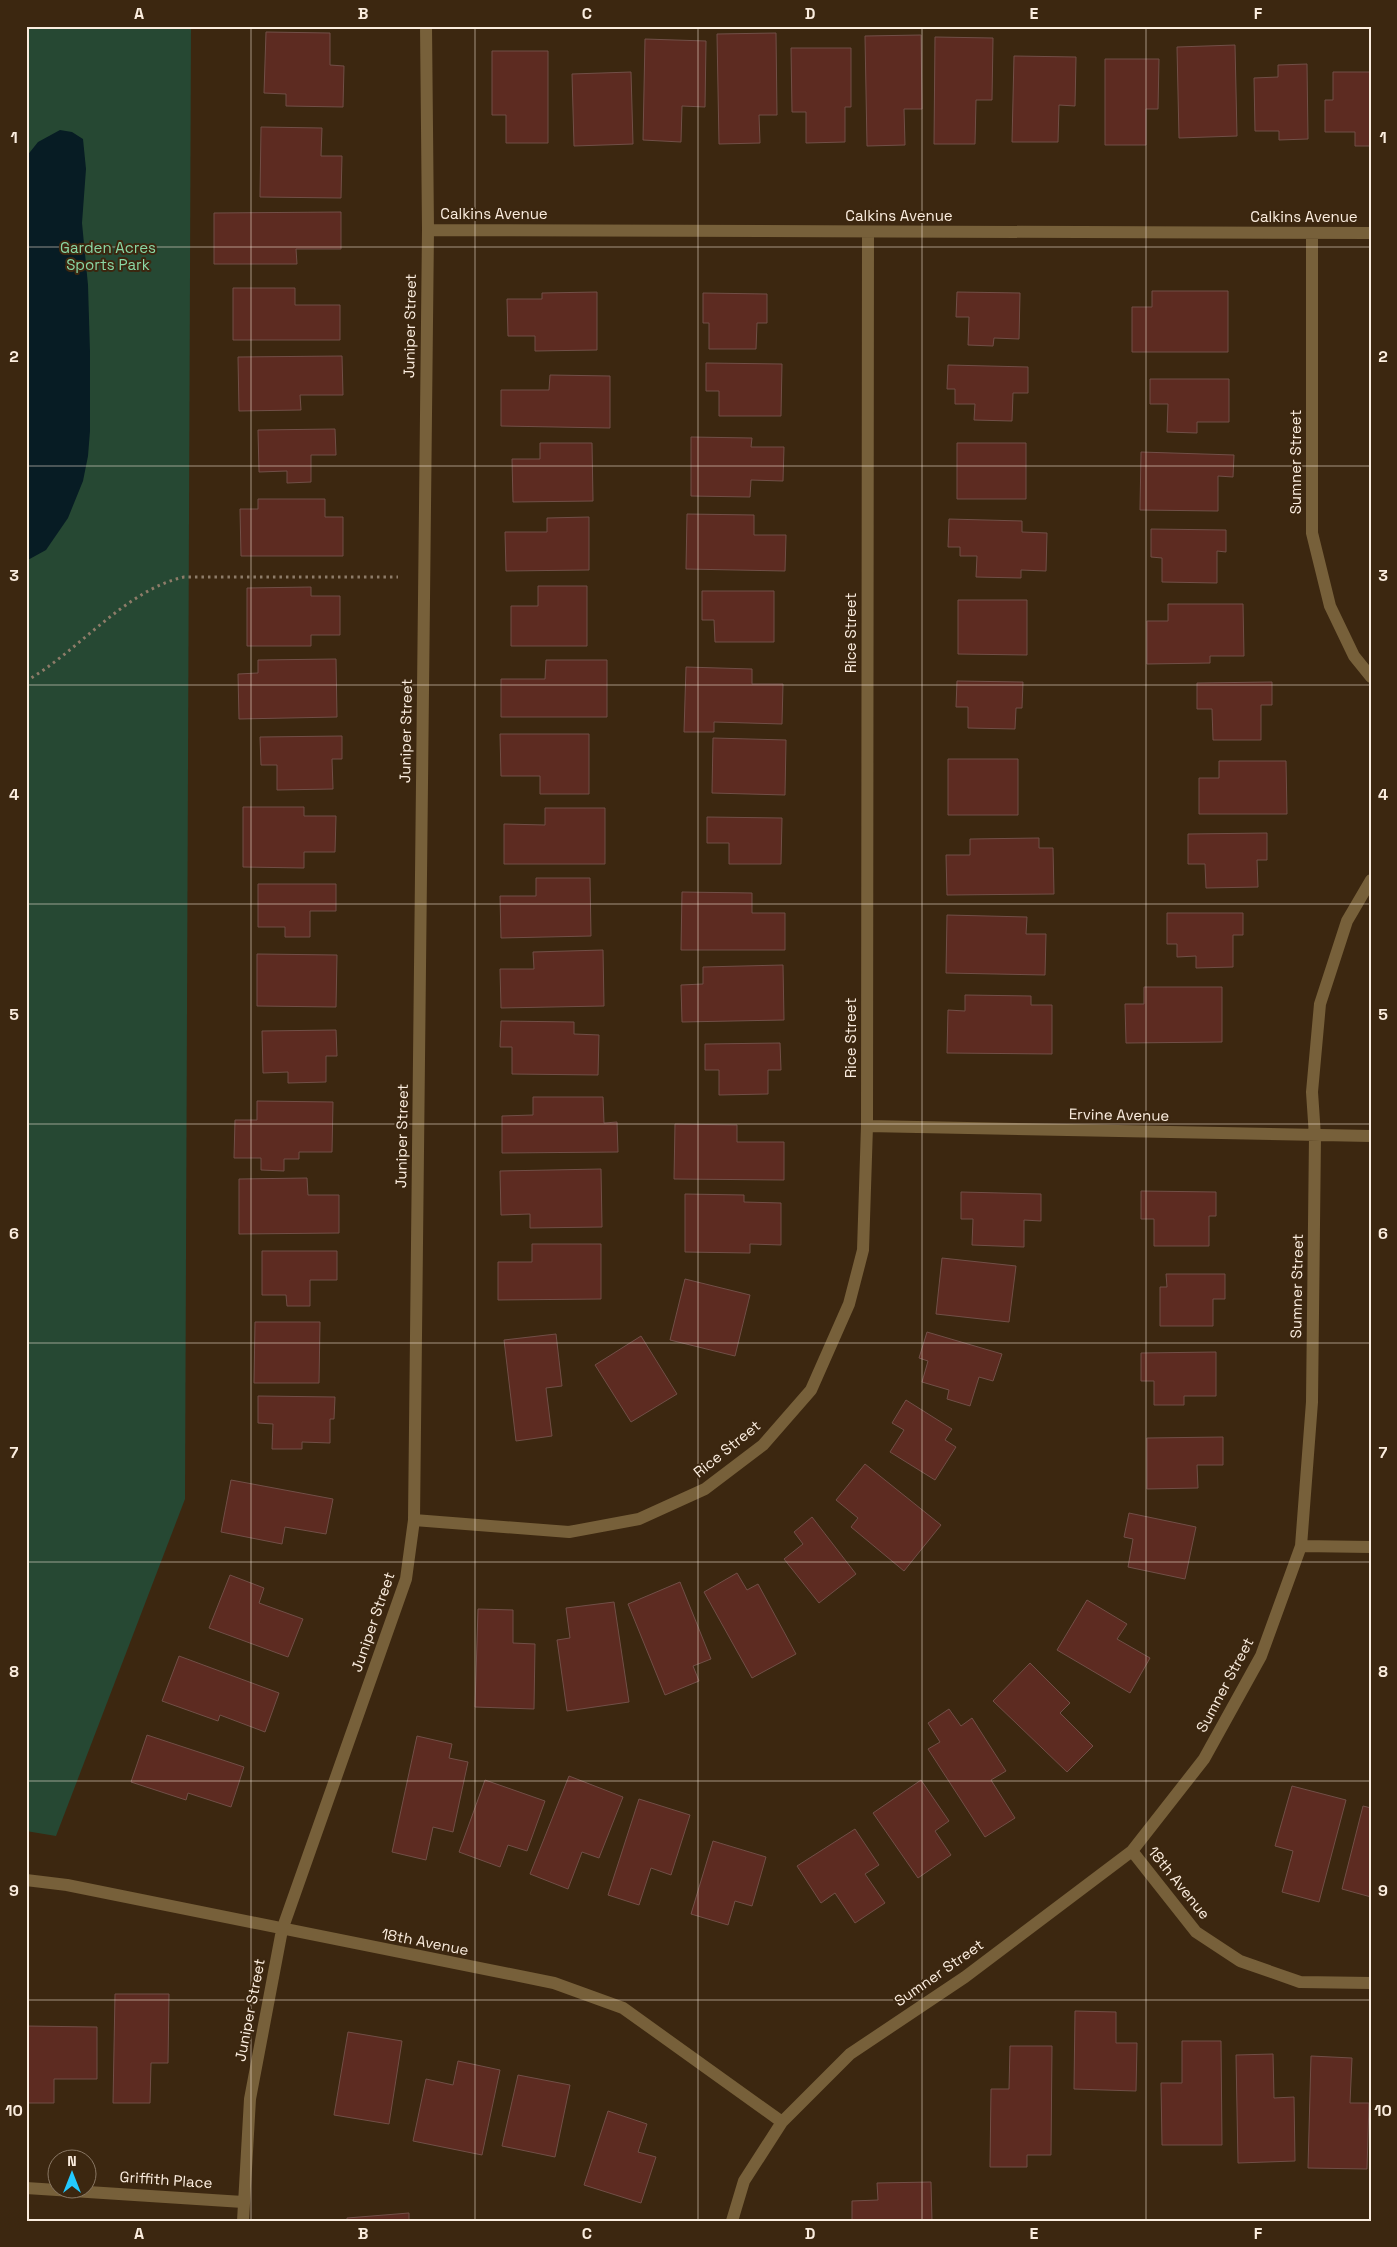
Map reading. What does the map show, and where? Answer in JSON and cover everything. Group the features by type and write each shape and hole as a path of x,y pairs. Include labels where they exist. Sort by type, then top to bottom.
{"street":[{"name":"Juniper Street","path":"243,2221 250,2099 282,1930 406,1579 414,1520 428,230 426,26"},
{"name":"Calkins Avenue","path":"428,230 1371,233"},
{"name":"Rice Street","path":"414,1520 569,1532 639,1519 705,1489 763,1445 811,1390 849,1304 863,1250 867,1126 868,232"},
{"name":"Sumner Street","path":"1312,233 1312,533 1330,606 1354,656 1371,678"},
{"name":"Sumner Street","path":"732,2221 744,2181 782,2122 850,2054 965,1977 1132,1851 1204,1759 1261,1656 1301,1546 1312,1402 1315,1136 1312,1092 1320,1004 1347,920 1371,880"},
{"name":"Ervine Avenue","path":"867,1126 1371,1136"},
{"path":"1301,1546 1371,1547"},
{"name":"18th Avenue","path":"1132,1851 1196,1932 1240,1961 1300,1982 1371,1983"},
{"name":"18th Avenue","path":"26,1880 67,1885 282,1930 554,1983 624,2008 782,2122"},
{"name":"Griffith Place","path":"26,2188 243,2202"}],"path":[{"path":"26,681 143,593 166,581 184,577 424,577"}],"green space":[{"name":"Garden Acres Sports Park","path":"26,26 191,26 185,1499 56,1836 26,1831"}],"water":[{"path":"60,130 72,132 83,139 86,169 82,223 88,285 90,431 83,481 68,518 46,550 26,561 26,157 38,142"}],"building":[{"path":"266,32 330,33 330,65 344,66 343,107 286,106 286,94 264,93"},
{"path":"776,33 777,115 759,115 760,143 719,144 717,34"},
{"path":"921,35 922,109 904,109 905,145 867,146 865,36"},
{"path":"935,37 993,38 992,100 976,100 975,144 934,144"},
{"path":"645,39 706,41 705,107 682,106 681,142 643,140"},
{"path":"1235,45 1237,136 1179,138 1177,47"},
{"path":"791,48 851,48 851,107 845,107 845,142 806,143 806,112 792,112"},
{"path":"492,51 548,51 548,143 506,143 506,115 492,115"},
{"path":"1014,56 1076,57 1075,106 1059,105 1058,142 1012,142"},
{"path":"1105,59 1159,59 1158,109 1146,109 1146,145 1105,145"},
{"path":"1307,64 1308,139 1279,140 1279,131 1255,131 1254,78 1278,77 1278,65"},
{"path":"631,72 633,144 574,146 572,74"},
{"path":"1333,72 1371,72 1371,146 1355,146 1355,132 1325,132 1325,100 1333,100"},
{"path":"261,127 322,128 321,156 342,156 341,198 260,197"},
{"path":"341,212 341,249 296,249 297,264 214,264 214,213"},
{"path":"233,288 295,288 295,305 340,305 340,340 233,340"},
{"path":"1152,291 1228,291 1228,352 1132,352 1132,307 1152,307"},
{"path":"597,292 597,350 535,351 535,336 508,336 507,299 542,299 542,293"},
{"path":"957,292 1020,293 1019,339 994,338 993,346 968,345 969,317 956,317"},
{"path":"703,293 767,294 767,323 757,323 756,349 709,349 709,323 703,323"},
{"path":"342,356 343,395 300,395 301,410 239,411 238,357"},
{"path":"706,363 782,364 781,416 719,416 719,391 706,391"},
{"path":"948,365 1028,367 1028,393 1013,393 1012,421 974,420 975,404 955,404 955,389 947,389"},
{"path":"550,375 610,376 610,428 501,426 501,390 549,390"},
{"path":"1150,379 1229,379 1229,422 1197,422 1197,433 1167,432 1168,404 1150,404"},
{"path":"335,429 336,455 311,455 311,482 287,483 287,471 259,472 258,430"},
{"path":"691,437 752,438 751,447 784,447 783,481 751,480 750,497 691,496"},
{"path":"540,443 592,443 593,501 513,502 512,459 540,459"},
{"path":"957,443 1026,443 1026,499 957,499"},
{"path":"1141,452 1234,455 1233,477 1218,476 1218,511 1140,510"},
{"path":"258,499 325,499 325,517 343,517 343,556 241,556 240,509 258,509"},
{"path":"687,514 754,515 754,535 786,535 785,571 686,569"},
{"path":"589,517 589,570 506,571 505,532 547,532 547,518"},
{"path":"949,519 1022,521 1022,532 1047,533 1046,571 1021,570 1021,578 976,577 977,556 960,556 960,547 948,547"},
{"path":"1151,529 1226,530 1226,552 1217,551 1217,583 1162,582 1162,558 1151,557"},
{"path":"538,586 587,586 587,646 511,646 511,606 538,606"},
{"path":"311,587 311,596 340,596 340,635 311,635 311,646 247,646 247,588"},
{"path":"702,591 774,591 774,642 715,642 714,620 702,620"},
{"path":"958,600 1027,600 1027,655 958,654"},
{"path":"1168,604 1243,604 1244,656 1210,656 1210,663 1147,664 1147,621 1168,621"},
{"path":"336,659 337,717 239,719 238,674 258,673 258,660"},
{"path":"546,660 607,660 607,717 501,717 501,679 545,679"},
{"path":"686,667 752,669 752,684 783,684 782,724 714,722 714,732 684,732"},
{"path":"957,681 1023,682 1022,708 1016,708 1015,729 968,728 968,707 956,707"},
{"path":"1272,682 1272,705 1261,705 1261,740 1213,740 1212,709 1197,709 1197,683"},
{"path":"500,734 589,734 589,794 540,794 540,776 501,776"},
{"path":"342,736 342,759 332,759 333,789 277,790 277,765 261,765 260,737"},
{"path":"713,738 786,740 785,795 712,793"},
{"path":"948,759 1018,759 1018,815 948,815"},
{"path":"1219,761 1286,761 1287,814 1199,814 1199,778 1219,778"},
{"path":"243,807 304,807 304,816 336,816 335,852 304,852 304,868 243,867"},
{"path":"545,808 605,808 605,864 504,864 504,824 545,825"},
{"path":"707,817 782,818 781,864 729,864 729,843 707,843"},
{"path":"1267,833 1267,860 1257,860 1258,887 1206,888 1205,864 1188,864 1188,834"},
{"path":"1039,838 1039,848 1053,848 1054,894 947,895 946,855 970,855 970,839"},
{"path":"536,878 590,878 591,936 501,938 500,896 536,896"},
{"path":"258,884 336,884 336,911 310,911 310,937 285,937 285,927 258,927"},
{"path":"682,892 752,893 752,913 785,913 785,950 681,950"},
{"path":"1167,913 1243,913 1243,935 1233,935 1233,967 1196,968 1196,956 1177,957 1177,944 1167,944"},
{"path":"947,915 1027,917 1026,934 1046,934 1045,975 946,973"},
{"path":"603,950 604,1006 501,1008 500,969 534,969 533,952"},
{"path":"257,954 337,955 336,1007 257,1006"},
{"path":"783,965 784,1020 682,1022 681,985 703,984 703,967"},
{"path":"1144,987 1222,987 1222,1042 1126,1043 1125,1004 1144,1004"},
{"path":"965,995 1031,996 1031,1005 1052,1005 1052,1054 947,1053 948,1010 965,1011"},
{"path":"501,1021 574,1022 574,1034 599,1035 598,1075 512,1074 512,1047 500,1047"},
{"path":"336,1030 337,1056 326,1056 326,1082 288,1083 288,1072 263,1073 262,1031"},
{"path":"780,1043 781,1070 768,1070 768,1094 719,1095 719,1070 705,1070 705,1044"},
{"path":"533,1097 603,1097 604,1123 617,1122 618,1152 502,1153 502,1116 533,1115"},
{"path":"257,1101 333,1102 332,1152 299,1152 299,1159 284,1159 284,1171 261,1170 261,1158 234,1158 235,1120 257,1120"},
{"path":"675,1124 737,1125 737,1142 784,1142 784,1180 674,1179"},
{"path":"601,1169 602,1227 530,1228 530,1214 501,1215 500,1171"},
{"path":"307,1178 308,1195 339,1195 339,1233 239,1234 239,1179"},
{"path":"1141,1191 1216,1192 1216,1216 1209,1216 1209,1246 1154,1246 1154,1219 1141,1219"},
{"path":"961,1192 1041,1194 1041,1221 1024,1220 1024,1247 972,1245 973,1219 961,1219"},
{"path":"685,1194 744,1195 744,1202 781,1203 781,1245 750,1244 750,1253 685,1252"},
{"path":"532,1244 601,1244 601,1299 498,1300 498,1262 532,1262"},
{"path":"262,1251 337,1251 337,1280 310,1280 310,1306 287,1306 286,1295 262,1295"},
{"path":"942,1258 1016,1266 1009,1322 936,1314"},
{"path":"1166,1274 1225,1274 1225,1299 1213,1299 1213,1326 1160,1326 1160,1287 1167,1287"},
{"path":"685,1279 750,1295 735,1356 670,1340"},
{"path":"255,1322 320,1322 319,1383 254,1383"},
{"path":"927,1332 1002,1354 993,1381 979,1377 970,1406 947,1399 949,1390 922,1382 928,1361 919,1358"},
{"path":"556,1334 562,1386 546,1388 552,1436 516,1441 504,1340"},
{"path":"641,1336 677,1394 631,1422 595,1365"},
{"path":"1216,1352 1216,1396 1184,1396 1184,1405 1154,1405 1154,1381 1141,1381 1141,1353"},
{"path":"258,1396 335,1397 334,1419 330,1419 330,1443 302,1442 302,1449 272,1449 273,1424 258,1423"},
{"path":"906,1400 952,1429 945,1440 956,1447 935,1480 890,1452 904,1430 892,1423"},
{"path":"1223,1437 1223,1465 1197,1465 1198,1488 1147,1489 1147,1438"},
{"path":"865,1464 941,1525 904,1571 851,1527 858,1518 836,1500"},
{"path":"231,1480 333,1499 326,1534 285,1527 282,1544 221,1532"},
{"path":"1129,1513 1196,1527 1185,1579 1128,1567 1133,1539 1124,1537"},
{"path":"812,1517 856,1574 819,1603 784,1559 803,1544 794,1532"},
{"path":"737,1573 747,1590 758,1584 796,1654 752,1678 704,1592"},
{"path":"230,1575 264,1588 259,1603 303,1619 288,1657 209,1628"},
{"path":"680,1582 711,1659 693,1666 699,1681 665,1695 628,1604"},
{"path":"1087,1600 1127,1624 1117,1639 1150,1658 1130,1693 1057,1650"},
{"path":"614,1602 629,1702 567,1711 557,1640 570,1638 566,1608"},
{"path":"478,1609 513,1610 513,1643 535,1644 534,1709 475,1707"},
{"path":"179,1656 279,1693 265,1732 220,1715 218,1721 162,1701"},
{"path":"1030,1663 1070,1703 1060,1713 1093,1746 1067,1772 993,1701"},
{"path":"949,1709 961,1726 972,1718 1006,1771 991,1780 1015,1818 985,1837 928,1749 940,1742 928,1723"},
{"path":"147,1735 244,1767 231,1807 188,1793 186,1800 131,1782"},
{"path":"417,1736 452,1744 449,1758 468,1762 453,1832 433,1827 426,1860 392,1852"},
{"path":"569,1776 623,1797 599,1858 582,1852 568,1889 530,1874"},
{"path":"485,1780 545,1801 527,1851 508,1845 500,1867 459,1852"},
{"path":"921,1780 949,1821 935,1831 951,1855 918,1878 873,1813"},
{"path":"1292,1786 1346,1800 1319,1902 1282,1892 1293,1851 1275,1846"},
{"path":"639,1799 690,1815 671,1875 651,1868 639,1905 608,1895"},
{"path":"1363,1806 1371,1808 1371,1897 1342,1889"},
{"path":"855,1829 879,1865 865,1874 885,1903 855,1923 835,1893 821,1903 797,1866"},
{"path":"713,1841 766,1857 752,1906 735,1901 728,1925 691,1914"},
{"path":"115,1994 169,1994 168,2063 151,2063 150,2103 113,2103"},
{"path":"1075,2011 1116,2012 1116,2043 1137,2043 1136,2091 1074,2089"},
{"path":"26,2026 97,2027 97,2079 54,2079 54,2103 26,2103"},
{"path":"348,2032 402,2041 389,2124 334,2115"},
{"path":"1182,2041 1221,2041 1222,2145 1162,2145 1161,2083 1182,2083"},
{"path":"1010,2046 1052,2046 1051,2155 1027,2155 1027,2167 990,2167 991,2089 1009,2089"},
{"path":"1273,2054 1274,2098 1294,2097 1295,2161 1238,2163 1236,2055"},
{"path":"1311,2056 1352,2058 1350,2103 1369,2103 1367,2169 1308,2168"},
{"path":"458,2061 500,2070 482,2155 413,2141 426,2079 453,2085"},
{"path":"518,2075 570,2085 555,2157 502,2146"},
{"path":"608,2111 647,2124 638,2152 656,2157 641,2203 584,2185"},
{"path":"931,2182 932,2221 852,2221 852,2201 878,2200 877,2183"},
{"path":"409,2213 409,2221 347,2221 347,2218"}]}
